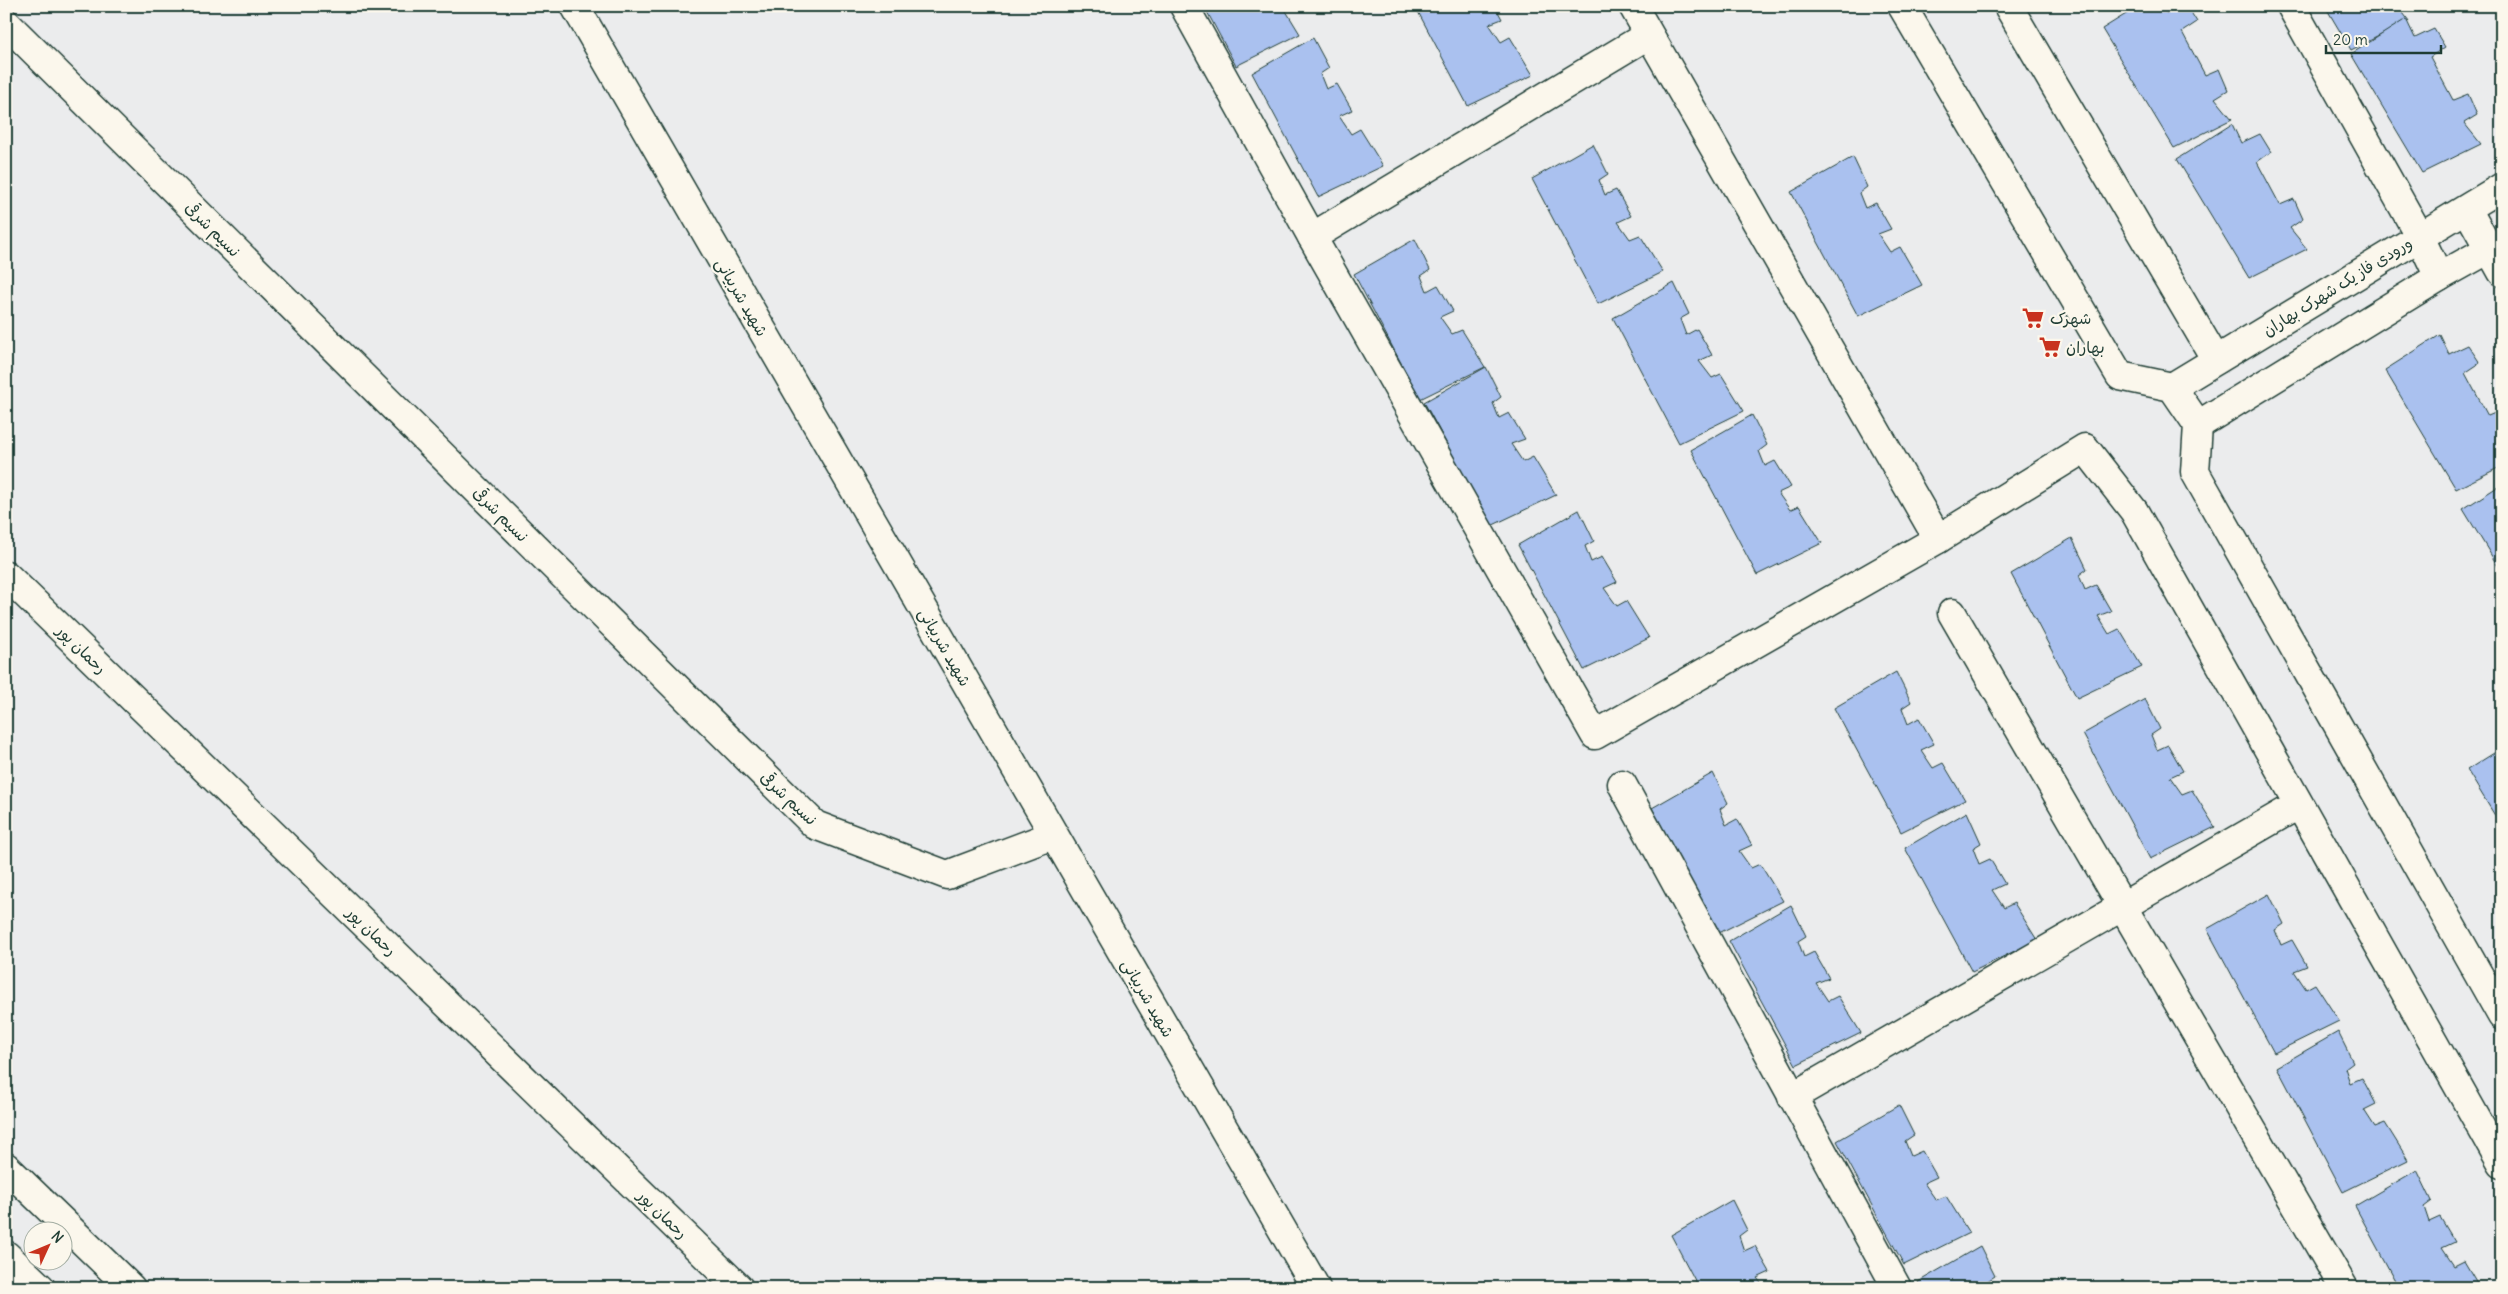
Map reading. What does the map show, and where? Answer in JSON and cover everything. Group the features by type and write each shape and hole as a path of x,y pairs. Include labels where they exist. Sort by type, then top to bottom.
{"street":[{"name":"شهید شربیانی","path":"575,6 1316,1288"},
{"path":"1184,6 1312,237 1595,735 1938,539 2085,448 2134,511 2502,1164"},
{"path":"1632,6 1938,539"},
{"path":"1902,6 2120,376 2172,387 2198,425 2194,472 2502,1016"},
{"path":"2008,6 2216,360"},
{"path":"2291,6 2419,235 2439,277"},
{"name":"نسیم شرقی","path":"6,23 815,825 947,876 1053,835"},
{"path":"1312,237 1648,35"},
{"name":"ورودی فاز یک شهرک بهاران","path":"2172,387 2419,235 2467,209 2502,187"},
{"path":"2198,425 2439,277 2498,255 2467,209"},
{"name":"رحمان پور","path":"6,574 739,1288"},
{"path":"1952,613 2344,1288"},
{"path":"1622,784 1897,1288"},
{"path":"1792,1096 2298,805"},
{"path":"6,1168 131,1288"},
{"path":"6,1254 41,1288"}],"building":[{"path":"1204,6 1283,6 1300,34 1236,66"},
{"path":"1415,6 1495,6 1502,19 1489,24 1501,42 1510,37 1533,75 1468,106"},
{"path":"2139,6 2163,6 2166,13 2181,6 2187,6 2197,22 2182,32 2205,75 2219,69 2228,90 2215,98 2232,119 2174,148 2102,29"},
{"path":"2325,6 2398,6 2409,21 2351,50"},
{"path":"2406,19 2415,38 2434,29 2445,47 2430,57 2453,100 2468,94 2477,115 2464,123 2481,144 2422,173 2351,54"},
{"path":"1313,38 1329,68 1320,74 1326,89 1337,84 1352,110 1339,116 1351,134 1360,129 1383,166 1318,197 1252,73"},
{"path":"2232,124 2241,143 2260,134 2271,152 2257,162 2280,205 2294,199 2303,219 2290,228 2307,249 2249,278 2177,159"},
{"path":"1593,144 1608,174 1599,180 1605,195 1616,190 1631,216 1618,222 1630,239 1640,235 1663,272 1598,304 1532,179"},
{"path":"1853,157 1867,187 1859,193 1865,208 1876,203 1891,229 1878,234 1890,252 1900,247 1922,285 1858,316 1791,192"},
{"path":"1415,239 1430,270 1421,276 1427,291 1438,285 1453,311 1440,317 1452,334 1462,330 1485,367 1420,399 1354,274"},
{"path":"1674,283 1689,314 1680,319 1686,335 1697,329 1712,355 1699,361 1712,378 1721,374 1744,411 1679,443 1613,318"},
{"path":"2440,335 2449,354 2468,345 2480,363 2465,373 2488,416 2502,410 2502,436 2498,439 2502,443 2502,466 2456,489 2385,370"},
{"path":"1486,367 1501,397 1493,403 1499,418 1509,413 1525,439 1511,444 1523,462 1533,457 1556,495 1491,526 1424,402"},
{"path":"1752,415 1767,445 1759,451 1765,466 1775,461 1791,487 1778,493 1790,510 1799,506 1822,543 1757,575 1691,450"},
{"path":"2502,484 2502,573 2463,509"},
{"path":"1579,510 1594,541 1585,546 1591,562 1602,557 1617,582 1604,588 1617,606 1626,601 1649,638 1584,670 1518,545"},
{"path":"2072,538 2087,569 2079,575 2085,590 2096,585 2111,611 2098,616 2109,634 2119,629 2142,667 2077,698 2011,574"},
{"path":"1896,672 1911,702 1902,708 1908,724 1919,718 1934,744 1921,750 1933,768 1943,763 1965,800 1901,832 1834,708"},
{"path":"2145,699 2160,729 2151,735 2157,750 2168,745 2183,771 2170,777 2182,794 2192,790 2215,827 2150,859 2083,734"},
{"path":"2502,748 2502,827 2467,770"},
{"path":"1713,773 1728,803 1720,809 1726,825 1737,819 1752,845 1739,851 1751,868 1760,864 1783,901 1719,933 1652,808"},
{"path":"1967,812 1981,843 1973,848 1979,864 1990,859 2005,884 1992,890 2004,908 2014,903 2037,940 1972,972 1905,848"},
{"path":"2269,894 2284,924 2275,930 2281,945 2292,940 2307,966 2294,971 2306,989 2315,984 2339,1021 2274,1053 2207,929"},
{"path":"1791,905 1806,936 1798,941 1804,957 1814,952 1829,978 1816,983 1828,1001 1838,996 1861,1033 1796,1065 1729,941"},
{"path":"2338,1032 2353,1062 2345,1068 2350,1083 2362,1078 2376,1104 2364,1110 2375,1127 2385,1123 2408,1160 2343,1192 2277,1067"},
{"path":"1899,1105 1914,1135 1905,1141 1911,1156 1922,1151 1937,1177 1924,1183 1936,1200 1946,1196 1969,1233 1904,1265 1837,1141"},
{"path":"2417,1170 2432,1201 2424,1207 2429,1222 2440,1217 2455,1242 2442,1248 2454,1266 2464,1261 2480,1288 2399,1288 2355,1206"},
{"path":"1732,1200 1747,1230 1739,1236 1744,1251 1755,1246 1770,1272 1757,1278 1765,1288 1699,1288 1671,1235"},
{"path":"1980,1246 1995,1276 1986,1282 1989,1288 1922,1288 1918,1282"}],"place":[{"name":"شهرک","path":"2033,318"},
{"name":"بهاران","path":"2050,347"}]}
